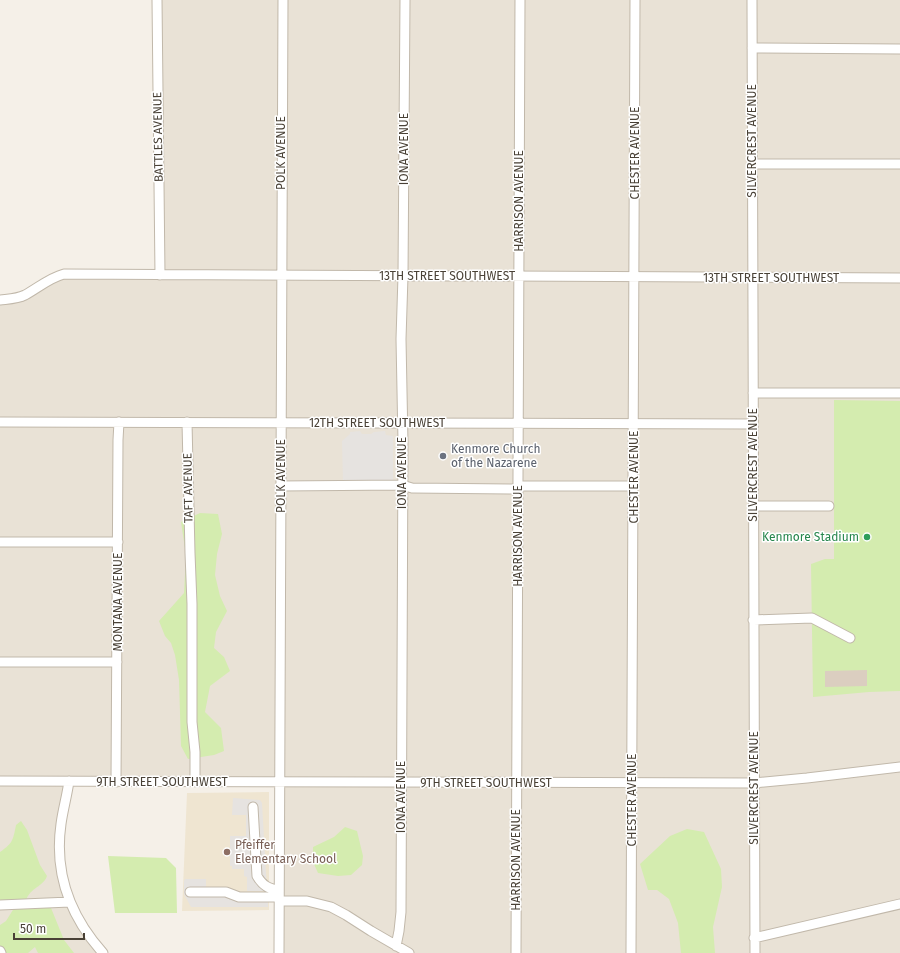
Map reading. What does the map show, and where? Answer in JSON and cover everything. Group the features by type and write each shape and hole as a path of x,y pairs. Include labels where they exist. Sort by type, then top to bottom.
{"street":[{"name":"BATTLES AVENUE","path":"157,0 160,275"},
{"name":"POLK AVENUE","path":"279,953 283,0"},
{"name":"IONA AVENUE","path":"396,946 401,912 401,339 403,276 405,0"},
{"name":"HARRISON AVENUE","path":"516,953 520,0"},
{"name":"CHESTER AVENUE","path":"631,953 635,0"},
{"name":"SILVERCREST AVENUE","path":"752,0 754,953"},
{"path":"752,48 900,49"},
{"path":"752,164 900,164"},
{"name":"13TH STREET SOUTHWEST","path":"0,300 14,299 24,295 52,278 64,274 634,278 900,278"},
{"path":"753,393 900,394"},
{"name":"12TH STREET SOUTHWEST","path":"0,422 753,424"},
{"name":"MONTANA AVENUE","path":"116,782 119,422"},
{"name":"TAFT AVENUE","path":"187,422 192,604 192,716 195,752 195,782"},
{"path":"280,486 402,485 412,488 634,486"},
{"path":"753,506 829,506"},
{"path":"0,542 118,542"},
{"path":"753,620 810,618 850,638"},
{"path":"0,662 117,662"},
{"name":"9TH STREET SOUTHWEST","path":"0,781 754,783 900,767"},
{"path":"69,782 61,824 60,845 62,875 70,902 81,925 91,940 103,953"},
{"path":"254,807 258,876 261,883 279,896"},
{"path":"190,892 226,892 239,897 279,896 331,907 346,914 409,953"},
{"path":"0,905 70,902"},
{"path":"754,938 900,904"}],"shaded area":[{"path":"157,0 900,0 900,953 279,953 279,782 69,781 61,824 64,885 103,953 0,953 0,300 14,299 52,278 160,274"},
{"path":"360,431 362,434 371,434 374,432 385,431 386,435 393,436 393,483 343,483 342,441 350,434 350,432"},
{"name":"Pfeiffer Elementary School","path":"269,792 269,910 182,911 187,793"},
{"path":"233,798 260,800 262,803 267,891 247,891 247,877 244,876 244,869 232,869 232,866 230,866 230,836 246,836 246,815 232,815"},
{"path":"185,879 206,879 206,887 229,888 234,892 268,892 268,907 191,907 184,894"}],"green space":[{"name":"Kenmore Stadium","path":"834,400 900,401 900,691 813,697 811,564 825,559 834,559"},
{"path":"200,513 218,514 222,534 217,554 215,575 220,596 227,611 216,632 214,648 224,657 230,671 210,686 205,712 221,728 224,751 214,755 188,759 181,746 179,680 175,655 171,643 165,636 159,621 184,593 186,555 181,522"},
{"path":"21,821 27,830 40,865 47,876 43,883 31,892 26,900 49,903 64,940 74,953 38,953 35,947 28,953 0,953 0,925 6,921 16,905 0,905 0,852 8,846 13,838 16,825"},
{"path":"345,827 357,831 363,856 362,865 351,875 338,876 318,873 313,862 313,847 334,837"},
{"path":"687,829 704,832 721,869 722,887 713,927 715,953 681,953 678,923 669,899 657,890 648,890 640,864 670,836"},
{"path":"108,856 166,858 176,868 177,913 115,913"}],"building":[{"path":"867,670 867,686 825,687 825,671"}],"place":[{"name":"Kenmore Church of the Nazarene","path":"443,456"},
{"name":"Kenmore Stadium","path":"867,537"},
{"name":"Pfeiffer Elementary School","path":"227,852"}]}
